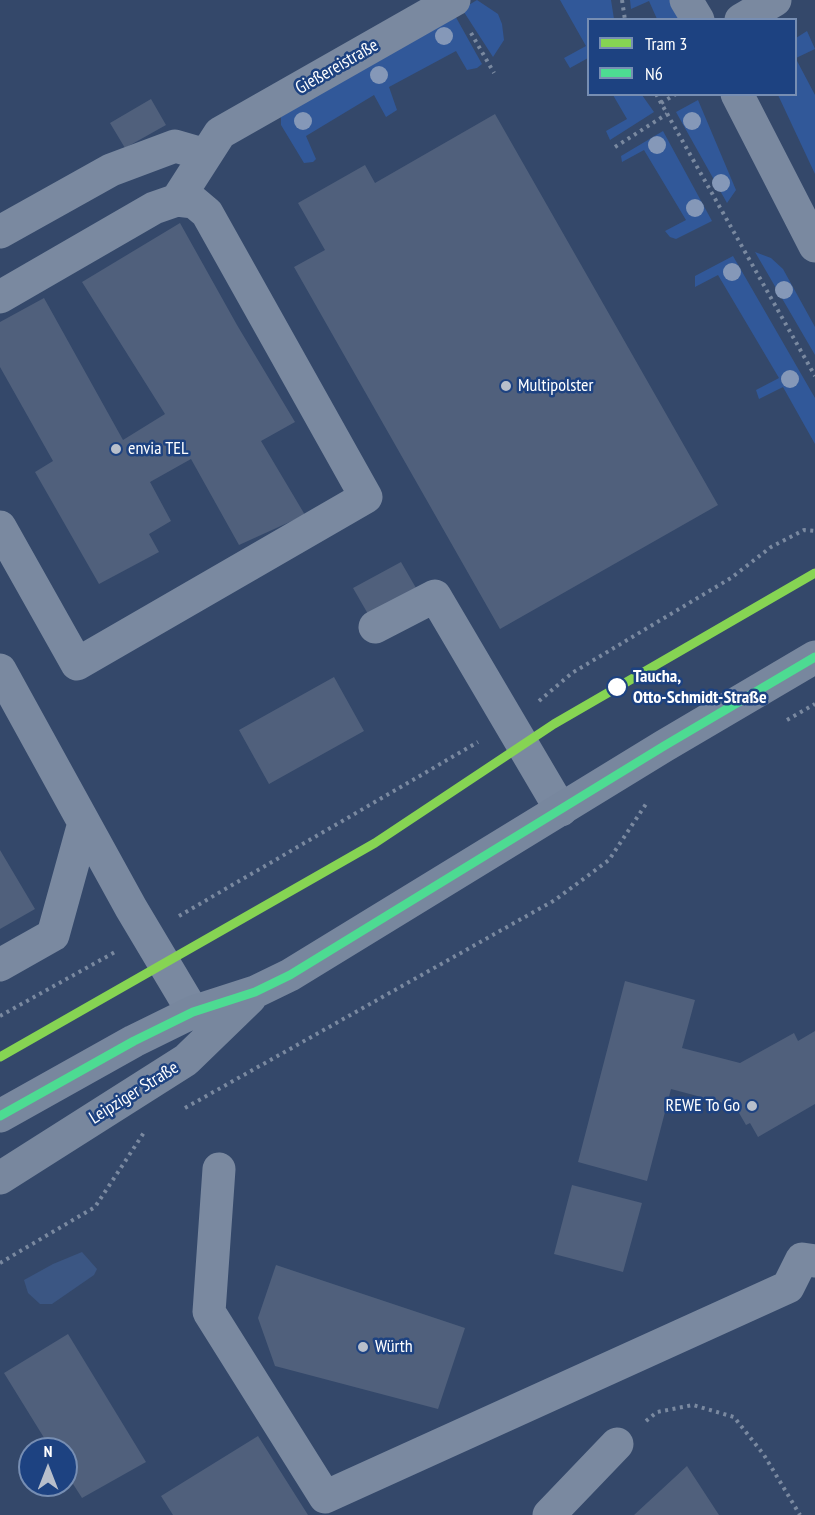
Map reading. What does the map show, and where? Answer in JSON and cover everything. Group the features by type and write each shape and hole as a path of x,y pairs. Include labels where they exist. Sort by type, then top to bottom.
{"main road":[{"name":"Leipziger Straße","path":"0,1116 134,1041 193,1012 255,993 300,969 815,657"},
{"name":"Leipziger Straße","path":"0,1178 186,1060 255,993"}],"street":[{"path":"686,0 697,18"},
{"path":"744,18 775,0"},
{"name":"Gießereistraße","path":"213,144 453,1"},
{"path":"738,96 815,246"},
{"path":"177,200 213,144"},
{"path":"0,232 111,170 175,146 213,144"},
{"path":"0,297 154,208 177,200 194,202 207,213 366,497 77,664 0,527"},
{"path":"375,627 435,596 561,810"},
{"path":"0,670 84,823 193,1012"},
{"path":"0,965 53,934 84,823"},
{"path":"219,1169 209,1312 325,1497 788,1287 802,1259 815,1261"},
{"path":"549,1515 617,1444"}],"path":[{"path":"622,0 625,18"},
{"path":"453,1 494,73"},
{"path":"657,96 815,376"},
{"path":"661,103 673,96"},
{"path":"615,147 667,114"},
{"path":"0,1016 147,934 510,723 523,715 572,673 731,578 771,547 804,530 815,531"},
{"path":"784,721 815,704"},
{"path":"175,1113 555,900 609,860 648,800"},
{"path":"0,1263 94,1207 146,1130"},
{"path":"617,1444 657,1412 693,1405 734,1417 764,1455 800,1515"}],"shaded area":[{"path":"477,0 498,14 502,24 504,40 493,57 462,9"},
{"path":"560,0 611,0 614,18 587,18 587,59 570,68 564,58 586,46"},
{"path":"630,0 671,0 680,18 657,18 649,1 631,9"},
{"path":"453,12 482,64 477,68 467,70 456,51 389,87 397,110 386,117 374,95 306,136 316,159 313,162 304,163 281,125 281,117"},
{"path":"807,31 815,49 797,58 797,37"},
{"path":"797,61 815,95 815,174 778,96 797,96"},
{"path":"614,96 643,96 654,112 610,140 606,131 627,119"},
{"path":"698,100 736,190 727,203 676,112"},
{"path":"663,131 712,221 676,239 670,237 665,231 686,220 644,150 622,162 621,156"},
{"path":"755,252 771,258 783,269 815,327 815,355"},
{"path":"733,256 815,398 815,444 783,387 759,399 756,390 779,378 718,275 695,287 695,276"},
{"path":"82,1252 97,1269 94,1275 52,1304 40,1304 28,1293 24,1280 53,1264"}],"building":[{"path":"151,99 166,125 125,148 110,123"},
{"name":"Multipolster","path":"495,114 718,505 500,629 294,267 325,250 298,203 365,165 375,183"},
{"path":"180,223 295,422 261,441 305,515 239,545 191,459 150,482 171,521 149,534 159,552 99,584 35,472 53,461 0,367 0,322 44,298 123,440 165,414 82,282"},
{"path":"401,562 416,588 368,614 353,588"},
{"path":"334,677 364,731 269,784 239,730"},
{"path":"0,850 35,909 0,929"},
{"path":"625,981 695,1000 682,1048 740,1063 794,1033 798,1041 815,1031 815,1104 758,1137 750,1123 746,1125 735,1106 671,1089 647,1181 578,1162"},
{"path":"572,1185 642,1203 623,1272 554,1254"},
{"name":"Würth","path":"276,1265 465,1328 438,1409 275,1366 258,1318"},
{"path":"68,1334 146,1462 82,1498 78,1492 78,1437 44,1437 4,1373"},
{"path":"258,1436 308,1515 173,1515 161,1496"},
{"path":"687,1466 719,1515 634,1515"}],"tram line":[{"name":"3","path":"0,1057 375,843 554,724 815,573"}],"transit line":[{"name":"N6","path":"0,1116 134,1041 193,1012 255,992 290,975 664,746 815,657"}],"place":[{"name":"Multipolster","path":"506,386"},
{"name":"envia TEL","path":"116,449"},
{"name":"Taucha, Otto-Schmidt-Straße","path":"617,687"},
{"name":"REWE To Go","path":"752,1106"},
{"name":"Würth","path":"363,1347"}]}
